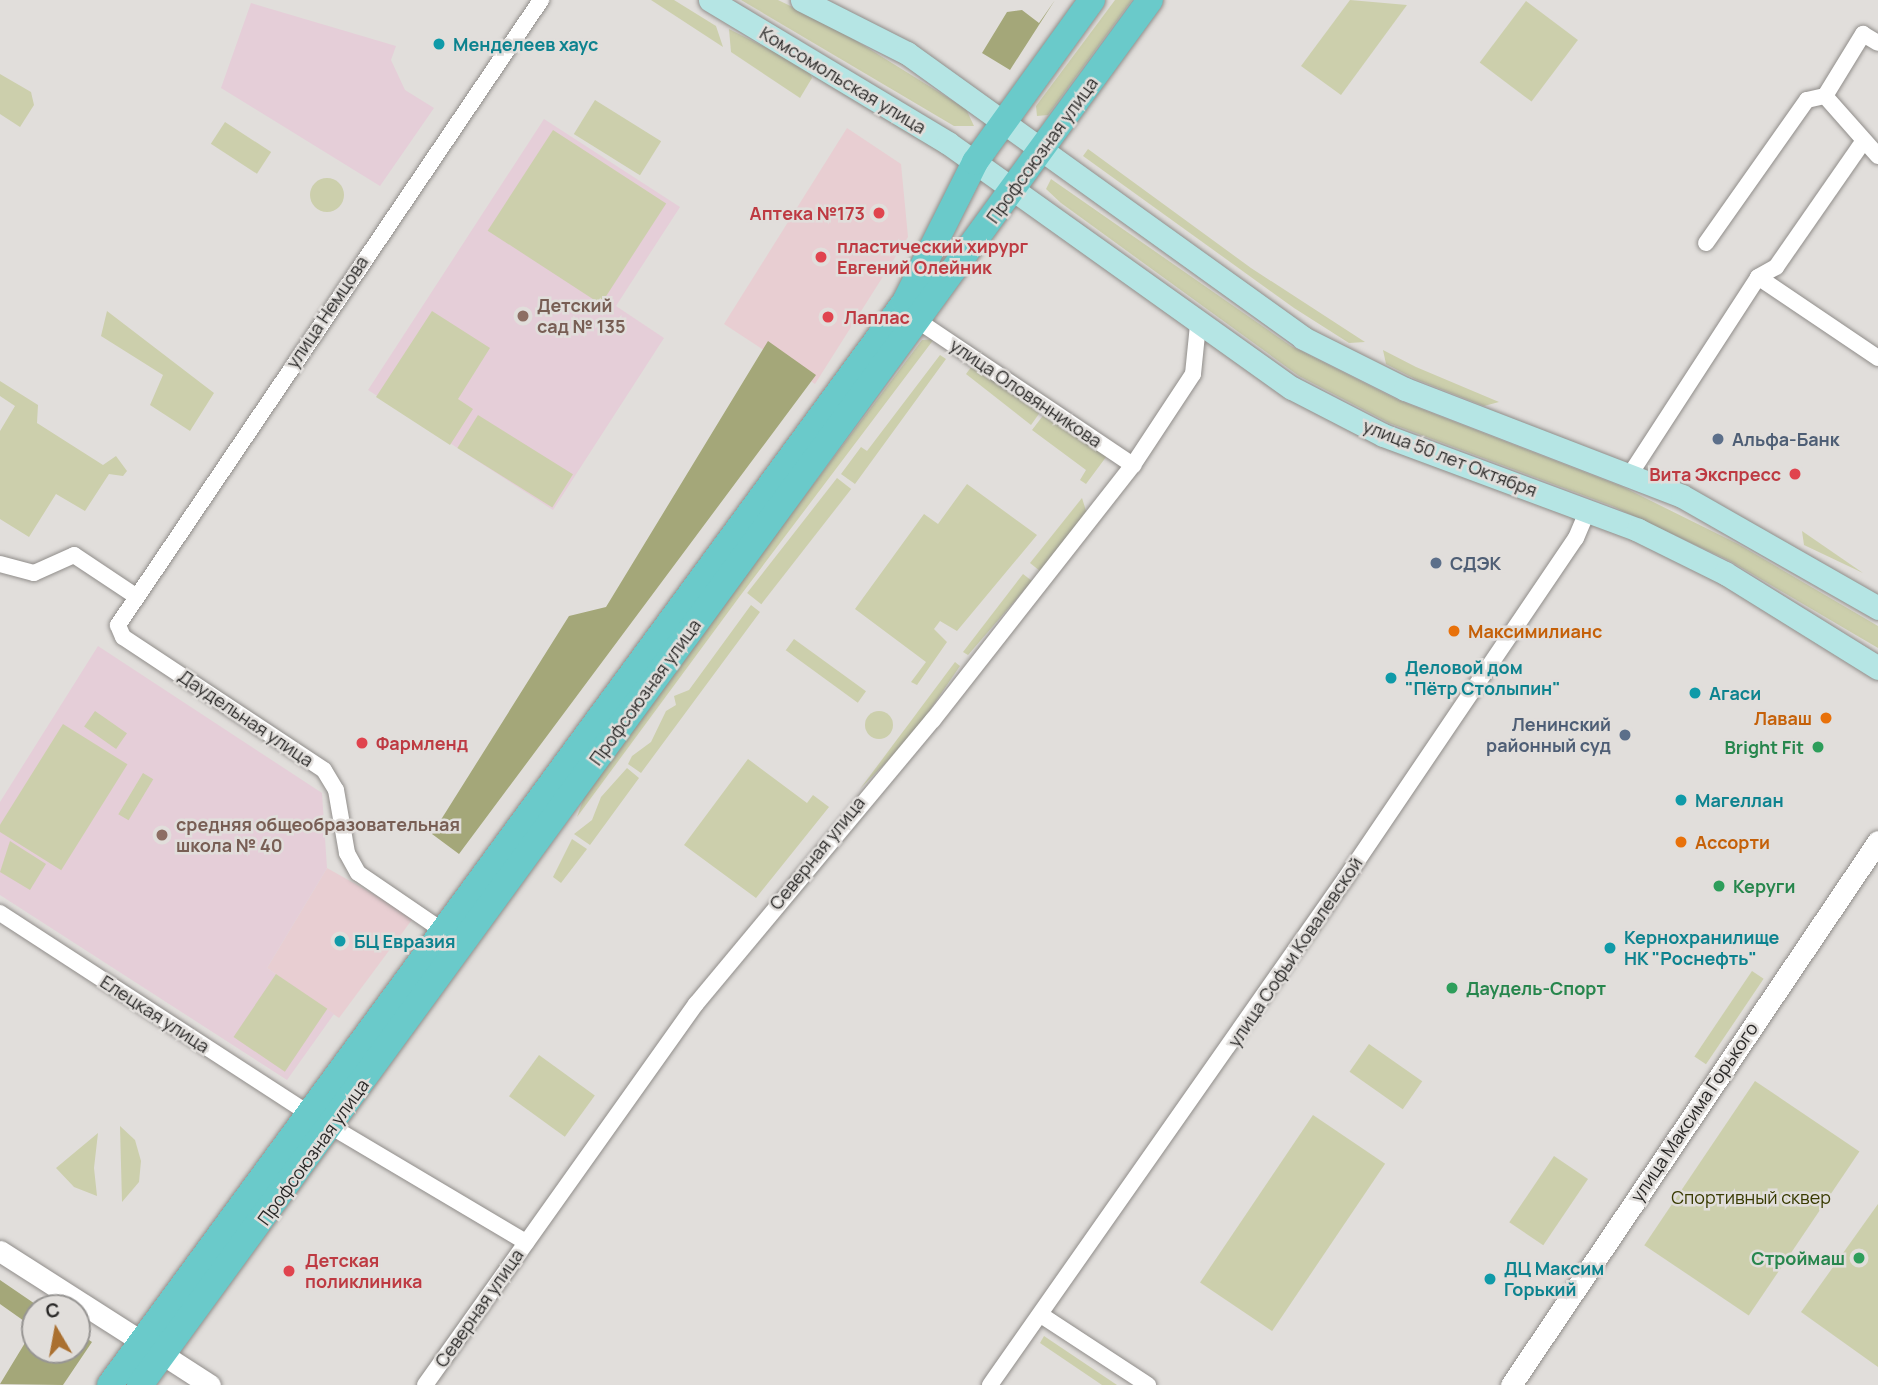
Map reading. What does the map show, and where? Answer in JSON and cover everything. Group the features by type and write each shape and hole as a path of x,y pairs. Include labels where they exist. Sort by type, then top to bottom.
{"main road":[{"name":"Комсомольская улица","path":"710,0 975,162"},
{"path":"802,0 907,53 1005,120 1243,301 1303,338 1405,388 1629,476 1745,527 1878,608"},
{"name":"Профсоюзная улица","path":"110,1385 152,1348 321,1121 905,302 975,162 1092,0"},
{"name":"Профсоюзная улица","path":"451,937 920,322 1150,0"},
{"name":"улица 50 лет Октября","path":"975,162 1198,325 1292,388 1383,435 1588,510 1725,573 1878,668"},
{"name":"Профсоюзная улица","path":"141,1385 152,1348"}],"street":[{"name":"улица Немцова","path":"118,625 134,595 541,0"},
{"path":"1706,243 1807,100 1825,96 1863,33 1878,43"},
{"path":"1825,96 1878,156"},
{"path":"1629,476 1758,277 1776,267 1863,142"},
{"path":"1758,277 1878,358"},
{"name":"улица Оловянникова","path":"920,322 1133,465"},
{"name":"Северная улица","path":"425,1385 696,1004 933,720 1133,465 1194,374 1198,325"},
{"name":"улица Софьи Ковалевской","path":"990,1385 1345,879 1576,538 1588,510"},
{"path":"0,564 34,573 74,555 134,595"},
{"name":"Даудельная улица","path":"118,625 123,637 324,770 336,790 351,863 451,937"},
{"name":"улица Максима Горького","path":"1511,1385 1878,841"},
{"name":"Елецкая улица","path":"0,913 321,1121 526,1242"},
{"path":"0,1251 211,1385"},
{"path":"1041,1315 1148,1385"}],"shaded area":[{"path":"251,3 396,46 391,60 405,90 434,108 380,186 221,88"},
{"name":"Детский сад № 135","path":"544,119 680,207 616,306 664,338 553,510 368,390"},
{"path":"847,128 901,164 908,237 815,384 724,324"},
{"name":"средняя общеобразовательная школа № 40","path":"98,646 322,793 327,868 267,968 334,1014 287,1080 0,895 0,802"},
{"path":"327,868 414,917 339,1018 267,968"}],"green space":[{"path":"651,0 674,0 716,26 723,47"},
{"path":"741,0 778,0 834,27 966,109 974,126 954,126"},
{"path":"1055,0 1010,70 982,53 1007,12 1022,10 1039,23"},
{"path":"1115,0 1132,0 1048,115 1037,116 1036,106"},
{"path":"1350,0 1407,5 1341,95 1301,66"},
{"path":"1526,1 1578,40 1532,102 1480,62"},
{"path":"729,29 808,69 812,78 800,98 731,52"},
{"path":"0,74 31,92 34,105 20,127 0,114"},
{"path":"595,100 661,141 640,175 574,134"},
{"path":"225,122 271,152 257,174 211,144"},
{"path":"553,130 666,204 601,304 488,231"},
{"path":"1088,149 1251,268 1365,342 1349,343 1294,308 1083,156"},
{"path":"327,178 339,183 344,195 339,207 327,212 315,207 310,195 315,183"},
{"path":"1051,179 1291,346 1398,400 1623,487 1738,544 1878,626 1878,648 1730,561 1612,506 1389,423 1299,376 1061,203 1046,189"},
{"path":"107,311 214,393 190,431 150,405 163,375 101,336"},
{"path":"432,311 490,348 458,399 473,409 450,445 376,397"},
{"path":"934,339 577,817 588,786 664,683 922,340"},
{"path":"768,341 816,375 459,854 432,834 569,616 606,607"},
{"path":"1383,350 1499,402 1484,406 1415,379 1386,364"},
{"path":"940,355 946,359 855,484 841,474 861,447 867,451"},
{"path":"972,366 1041,411 1031,425 966,374"},
{"path":"0,381 38,405 37,423 103,465 116,456 127,471 123,476 109,474 85,511 56,494 29,537 0,519 0,431 15,406 0,396"},
{"path":"1045,413 1109,453 1086,484 1080,480 1086,470 1032,430"},
{"path":"478,415 573,474 552,507 457,448"},
{"path":"837,478 851,489 761,604 747,593"},
{"path":"967,484 1037,535 957,631 940,621 934,629 947,642 917,685 911,682 926,662 855,609 924,514 938,524"},
{"path":"1082,498 1087,514 1040,571 1030,563"},
{"path":"1802,531 1863,573 1804,545"},
{"path":"1023,574 1032,581 968,655 963,652"},
{"path":"751,605 760,612 641,773 628,764 632,756 651,742 666,711 676,705 674,696 689,690"},
{"path":"794,639 866,691 858,703 786,650"},
{"path":"955,662 960,666 912,736 860,789"},
{"path":"95,711 127,733 116,749 84,727"},
{"path":"879,711 889,715 893,725 889,735 879,739 869,735 865,725 869,715"},
{"path":"63,724 127,764 61,870 0,832 0,825"},
{"path":"748,759 807,803 813,795 829,807 756,898 684,845"},
{"path":"627,768 639,778 590,845 574,834 592,820 601,797"},
{"path":"143,773 153,779 129,820 118,814"},
{"path":"572,839 587,849 561,883 553,877"},
{"path":"10,841 46,864 30,890 0,872"},
{"path":"1752,971 1764,979 1706,1064 1694,1056"},
{"path":"276,974 327,1009 285,1072 234,1037"},
{"path":"1369,1044 1422,1081 1403,1109 1349,1072"},
{"path":"539,1055 595,1096 565,1137 509,1096"},
{"name":"Спортивный сквер","path":"1755,1081 1859,1151 1749,1316 1644,1245"},
{"path":"1313,1115 1385,1164 1272,1331 1200,1282"},
{"path":"120,1126 135,1140 141,1161 139,1182 122,1202"},
{"path":"98,1133 94,1168 97,1196 74,1187 56,1168"},
{"path":"1554,1156 1588,1179 1543,1245 1509,1222"},
{"name":"Строймаш","path":"1878,1204 1878,1367 1801,1312"},
{"path":"0,1280 21,1294 21,1319 0,1304"},
{"path":"1044,1336 1117,1385 1102,1385 1040,1343"},
{"path":"21,1349 21,1364 77,1364 63,1385 0,1384"}],"place":[{"name":"Менделеев хаус","path":"439,44"},
{"name":"Аптека №173","path":"879,213"},
{"name":"пластический хирург Евгений Олейник","path":"821,257"},
{"name":"Детский сад № 135","path":"523,316"},
{"name":"Лаплас","path":"828,317"},
{"name":"Альфа-Банк","path":"1718,439"},
{"name":"Вита Экспресс","path":"1795,474"},
{"name":"СДЭК","path":"1436,563"},
{"name":"Максимилианс","path":"1454,631"},
{"name":"Деловой дом \"Пётр Столыпин\"","path":"1391,678"},
{"name":"Агаси","path":"1695,693"},
{"name":"Лаваш","path":"1826,718"},
{"name":"Ленинский районный суд","path":"1625,735"},
{"name":"Фармленд","path":"362,743"},
{"name":"Bright Fit","path":"1818,747"},
{"name":"Магеллан","path":"1681,800"},
{"name":"средняя общеобразовательная школа № 40","path":"162,835"},
{"name":"Ассорти","path":"1681,842"},
{"name":"Керуги","path":"1719,886"},
{"name":"БЦ Евразия","path":"340,941"},
{"name":"Кернохранилище НК \"Роснефть\"","path":"1610,948"},
{"name":"Даудель-Спорт","path":"1452,988"},
{"name":"Строймаш","path":"1859,1258"},
{"name":"Детская поликлиника","path":"289,1271"},
{"name":"ДЦ Максим Горький","path":"1490,1279"}]}
